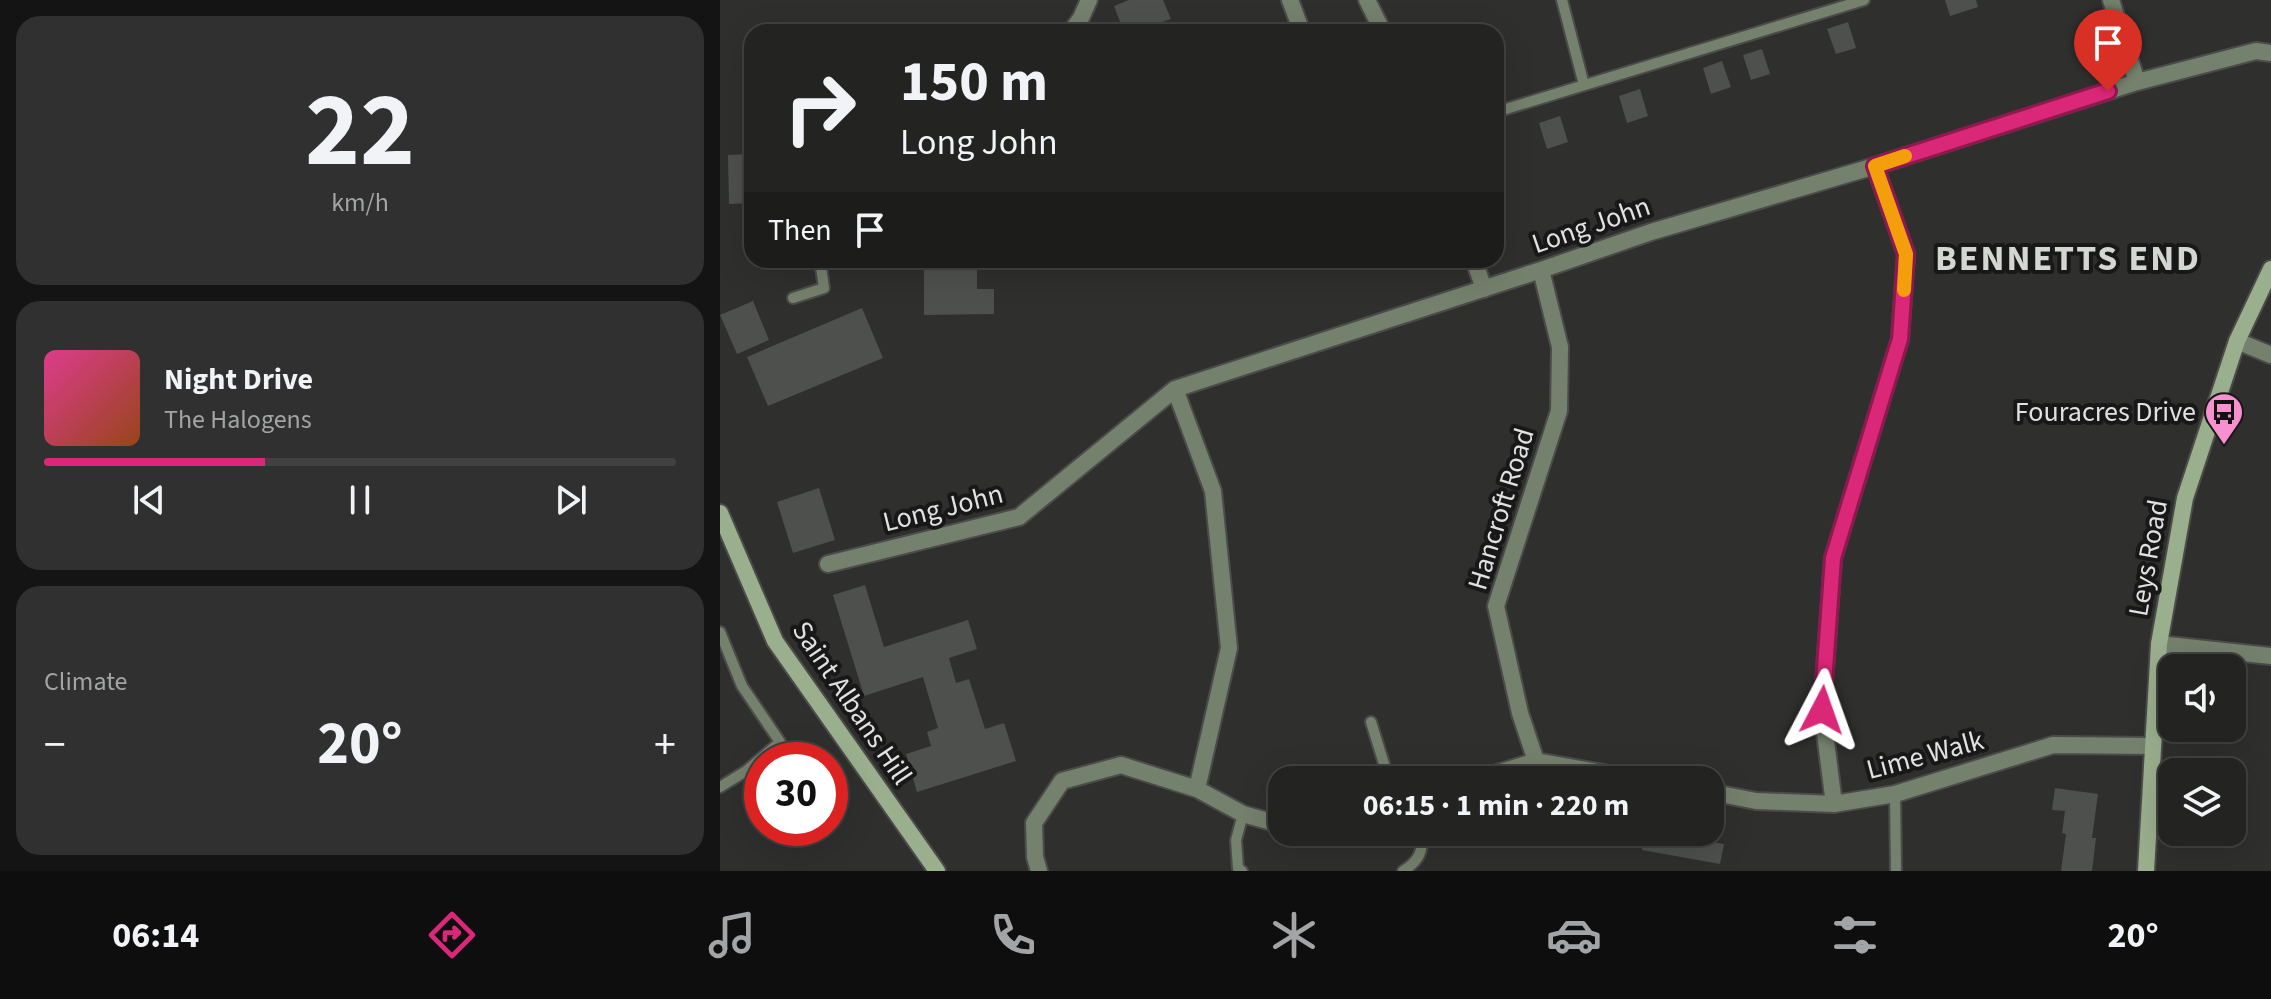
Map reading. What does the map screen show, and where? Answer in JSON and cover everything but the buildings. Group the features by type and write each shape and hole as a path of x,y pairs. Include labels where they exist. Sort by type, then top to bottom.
{"street":[{"path":"1077,24 1089,0"},
{"path":"1299,24 1291,3 1310,0"},
{"path":"1367,0 1379,24"},
{"path":"2111,0 2137,82"},
{"name":"Long John","path":"828,564 1019,517 1175,389 1651,232 1875,166 2137,82 2256,51 2271,53"},
{"path":"1834,804 1822,710 1833,558 1900,339 1906,254 1875,166"},
{"path":"1477,268 1484,289"},
{"name":"Leys Road","path":"2146,871 2159,644 2185,498 2237,341 2271,269"},
{"name":"Hancroft Road","path":"1536,761 1520,713 1496,606 1559,411 1560,347 1541,270"},
{"path":"2237,341 2271,355"},
{"path":"1175,389 1213,491 1229,648 1197,789"},
{"name":"Saint Albans Hill","path":"720,513 775,641 937,871"},
{"path":"2159,644 2271,656"},
{"name":"Lime Walk","path":"1724,795 1756,801 1834,804 1895,794 2053,745 2153,746"},
{"path":"1520,766 1536,761 1564,766"},
{"path":"1039,871 1035,857 1034,823 1062,781 1121,765 1197,789 1243,814 1268,821"}],"lane":[{"path":"1562,0 1584,85"},
{"path":"1504,110 1864,0"},
{"path":"793,298 824,288 821,268"},
{"path":"720,632 742,686 780,742 746,771 720,787"},
{"path":"1371,722 1385,766"},
{"path":"1895,794 1896,871"},
{"path":"1242,871 1238,868 1236,840 1243,814"},
{"path":"1403,871 1415,864 1422,846"}],"slow traffic":[{"path":"1904,290 1906,254 1875,166 1905,156"}],"place":[{"name":"Fouracres Drive","path":"2224,446"}],"district":[{"name":"BENNETTS END","path":"2068,258"}],"route":[{"path":"1822,710 1833,558 1900,339 1906,254 1875,166 2108,91"}]}
